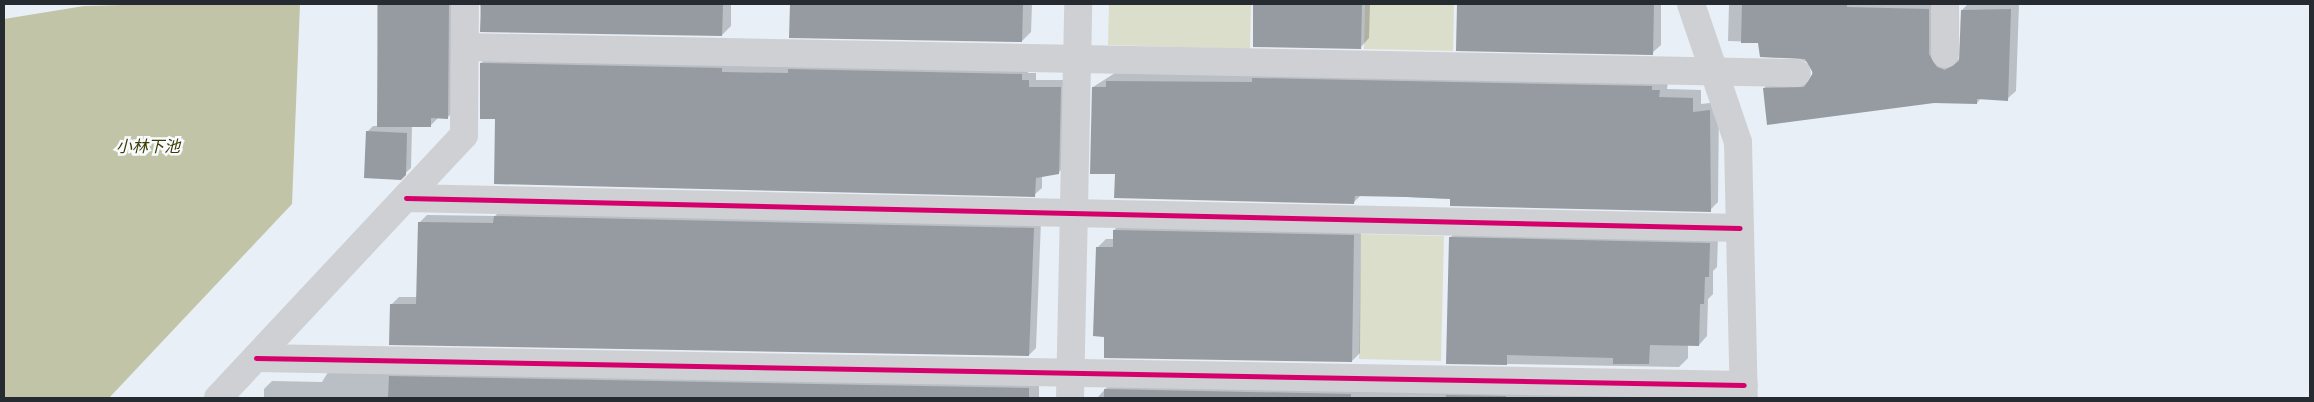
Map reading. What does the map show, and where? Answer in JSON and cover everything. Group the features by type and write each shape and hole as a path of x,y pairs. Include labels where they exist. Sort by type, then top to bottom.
{"street":[{"path":"218,398 464,135 465,4"},
{"path":"1070,385 1078,4"},
{"path":"256,358 1070,385 1744,392 1738,142 1691,4"},
{"path":"1945,4 1945,54"},
{"path":"465,47 1797,72"},
{"path":"406,198 1740,228"}],"shaded area":[{"path":"1109,4 1251,4 1250,49 1108,45"},
{"path":"1365,4 1454,4 1453,51 1364,49"},
{"path":"1361,234 1444,236 1441,361 1359,359"}],"water":[{"name":"小林下池","path":"300,4 292,204 109,398 4,398 4,19 84,6"}],"building":[{"path":"378,4 449,4 448,119 431,118 431,127 377,127"},
{"path":"481,4 723,4 722,36 480,32"},
{"path":"790,4 1023,4 1022,42 789,38"},
{"path":"1253,4 1362,4 1361,49 1253,47"},
{"path":"1457,4 1654,4 1653,55 1456,51"},
{"path":"1742,4 1847,4 1847,7 1929,9 1929,54 1937,67 1945,70 1959,61 1961,10 2011,9 2008,101 1977,99 1977,104 1934,103 1767,125 1763,88 1804,87 1813,73 1805,59 1760,57 1758,43 1741,43"},
{"path":"480,63 722,68 722,72 788,73 788,69 1022,74 1022,80 1029,80 1029,87 1061,87 1059,174 1036,178 1035,197 494,184 495,119 480,119"},
{"path":"1252,78 1652,86 1652,90 1660,90 1659,97 1693,98 1693,112 1710,110 1711,212 1450,206 1450,199 1407,197 1355,196 1354,204 1114,198 1115,174 1090,174 1092,87 1106,87 1106,81 1252,82"},
{"path":"366,131 407,133 406,175 401,180 364,178"},
{"path":"494,216 1034,228 1029,356 389,345 390,304 416,304 418,222 493,223"},
{"path":"1113,230 1354,235 1352,362 1104,358 1104,337 1093,336 1096,247 1113,247"},
{"path":"1449,237 1710,243 1709,277 1705,277 1704,304 1700,304 1699,346 1650,345 1649,364 1613,364 1613,358 1507,355 1507,365 1446,364"},
{"path":"389,376 1029,388 1029,398 388,398"},
{"path":"1104,389 1351,394 1351,398 1104,398"},
{"path":"1446,395 1506,396 1506,398 1446,398"}],"cycle path":[{"path":"406,198 1740,228"},
{"path":"256,358 1744,385"}]}
